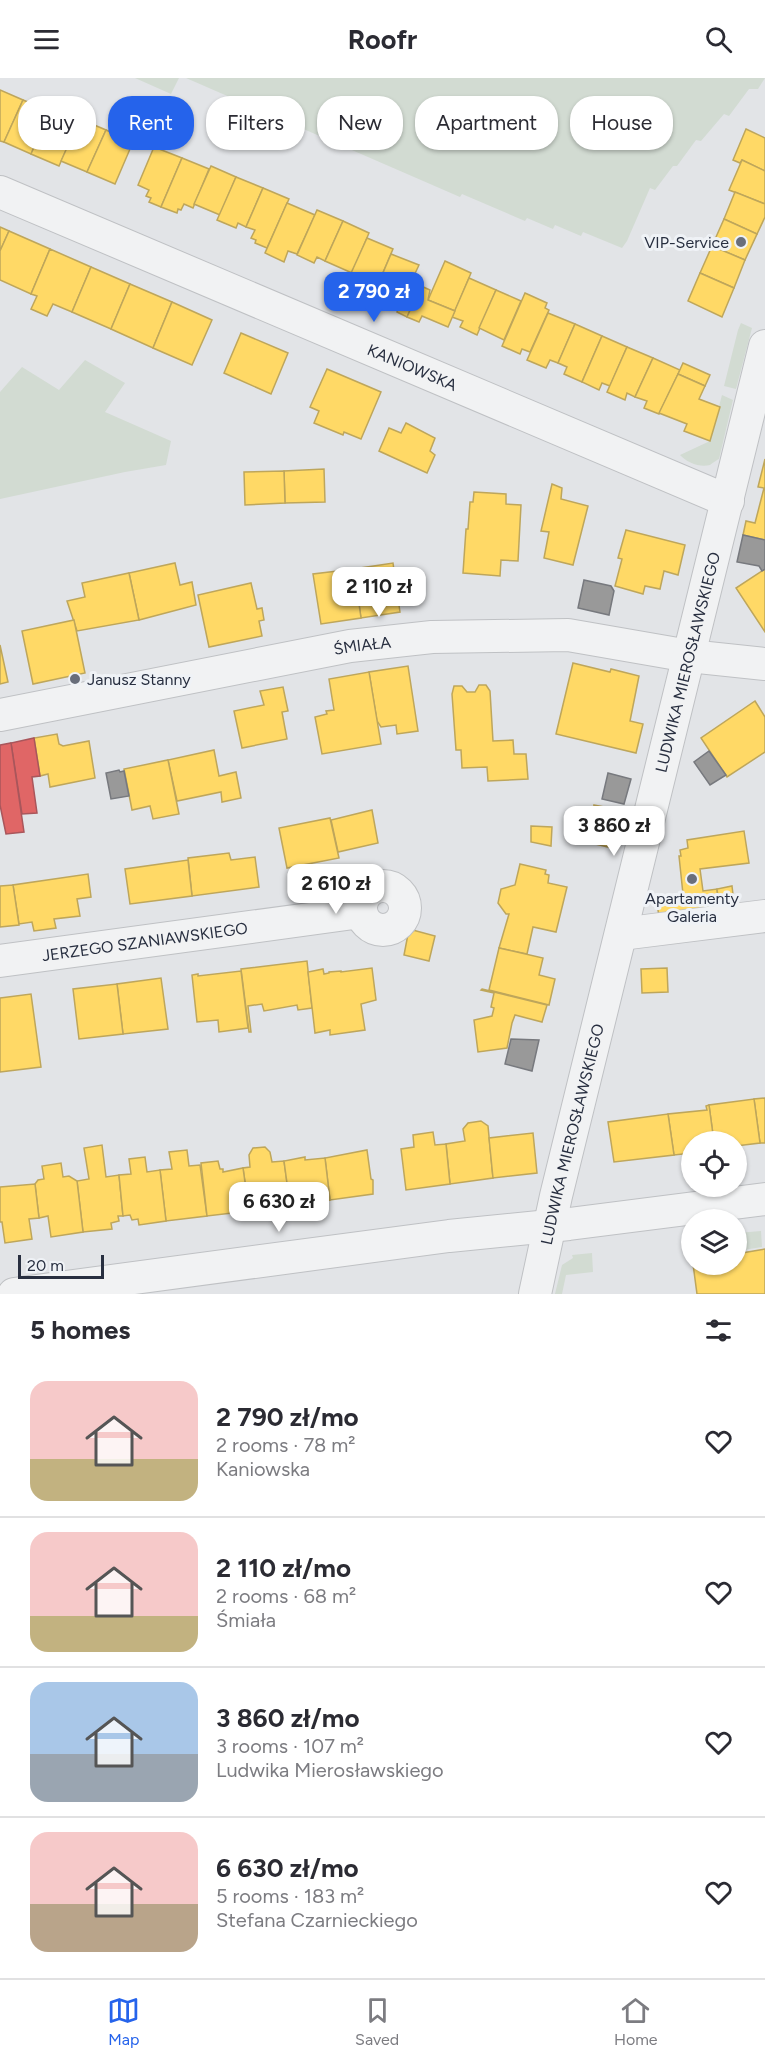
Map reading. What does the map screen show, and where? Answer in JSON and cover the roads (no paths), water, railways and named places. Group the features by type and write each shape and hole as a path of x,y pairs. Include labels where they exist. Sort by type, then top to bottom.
{"street":[{"name":"KANIOWSKA","path":"0,192 728,501"},
{"name":"LUDWIKA MIEROSŁAWSKIEGO","path":"535,1294 556,1196 765,346"},
{"name":"ŚMIAŁA","path":"0,715 350,646 432,637 568,635 689,656 765,664"},
{"name":"JERZEGO SZANIAWSKIEGO","path":"0,961 361,912"},
{"path":"621,934 765,915"},
{"path":"14,1294 203,1268 765,1199"}],"place":[{"name":"VIP-Service","path":"741,242"},
{"name":"Janusz Stanny","path":"75,679"},
{"name":"Apartamenty Galeria","path":"692,879"}]}
